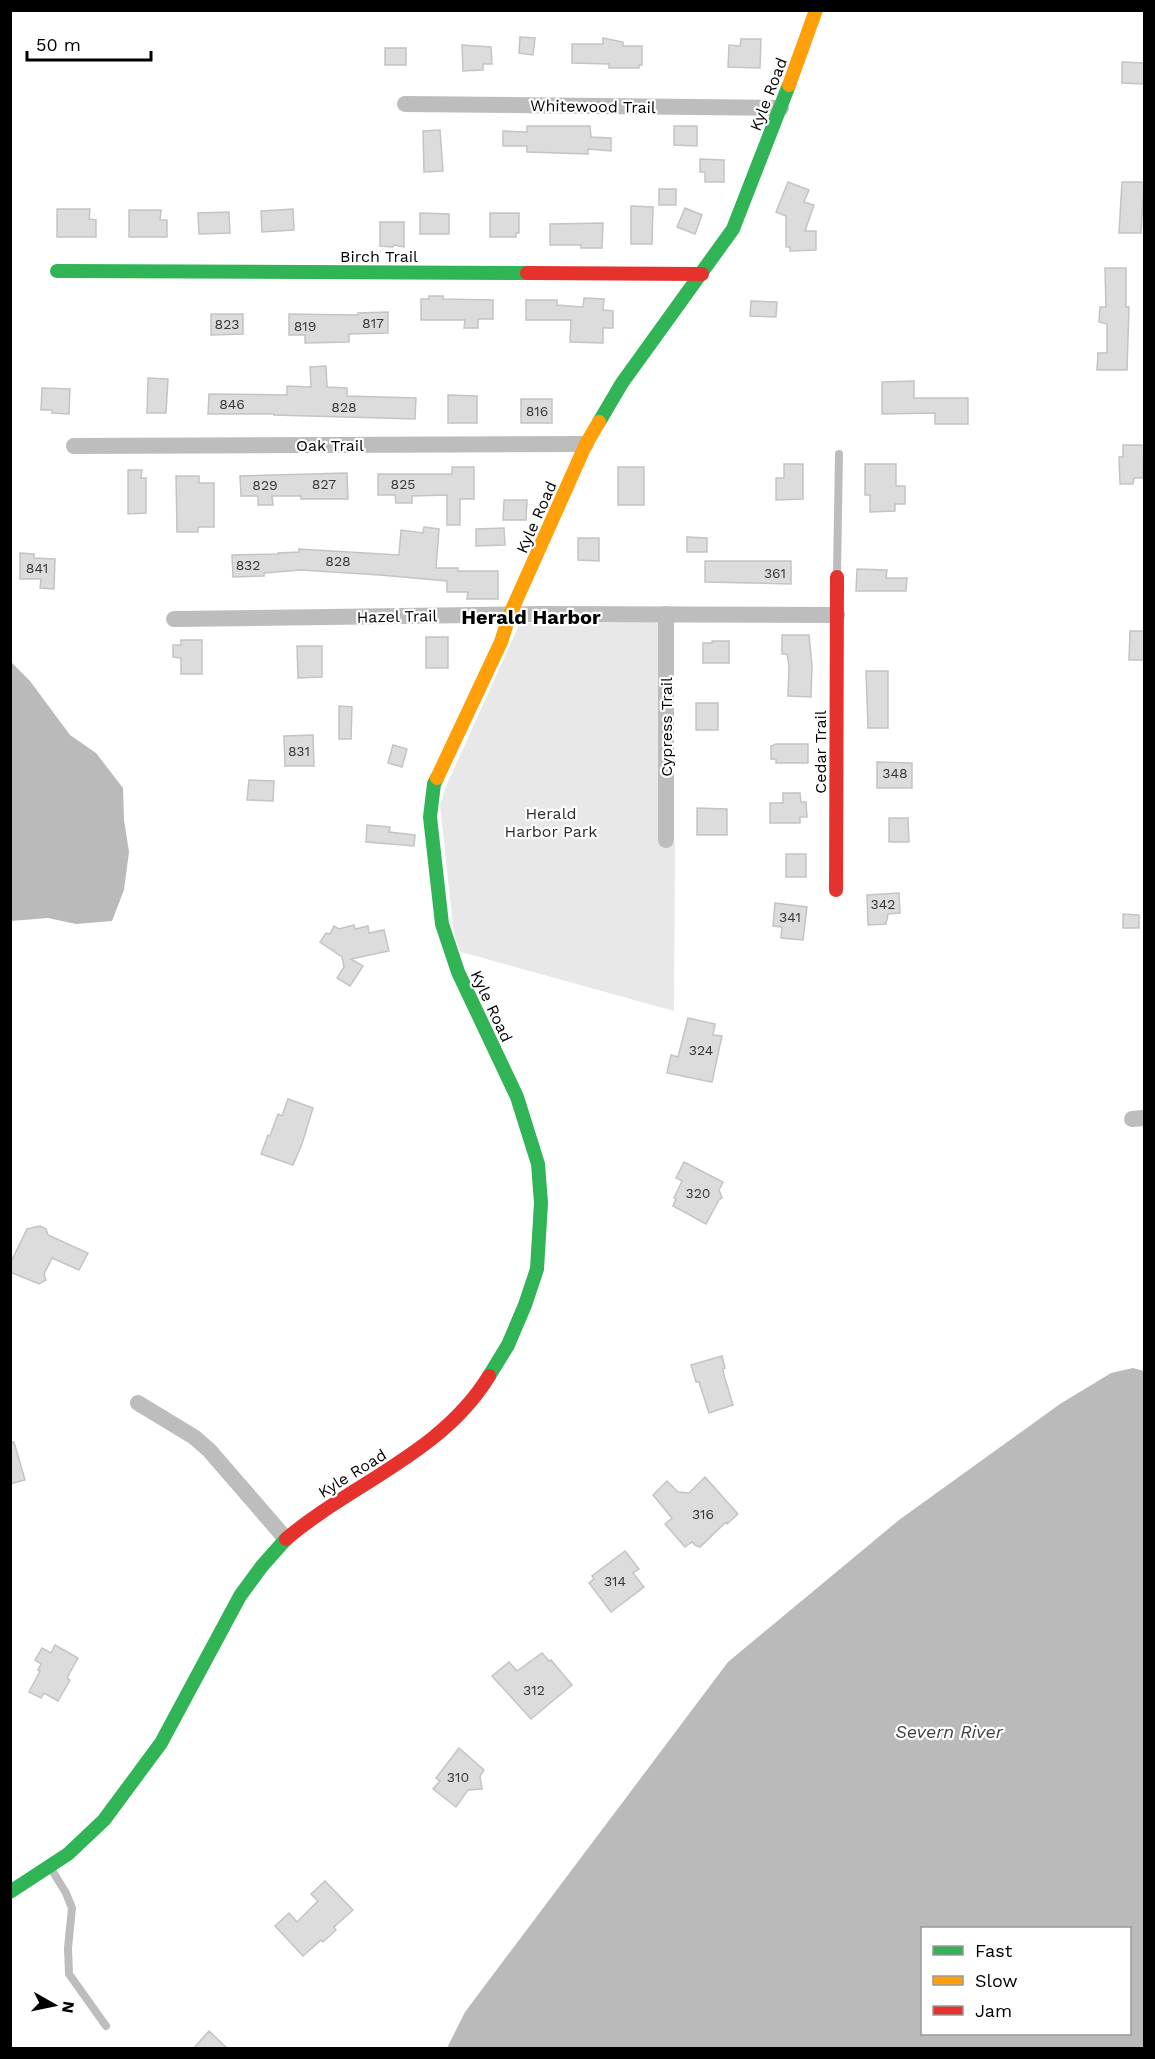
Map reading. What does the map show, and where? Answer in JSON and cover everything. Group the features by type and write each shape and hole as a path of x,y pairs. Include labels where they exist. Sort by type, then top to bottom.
{"street":[{"name":"Kyle Road","path":"10,1892 68,1854 104,1820 161,1743 240,1596 286,1539 310,1519 418,1451 458,1414 486,1381 508,1345 537,1269 541,1203 538,1164 517,1097 458,972 442,924 430,817 434,784 501,642 510,614 586,444 622,383 656,333 702,274 733,229 781,108 816,10"},
{"name":"Whitewood Trail","path":"405,104 781,108"},
{"name":"Birch Trail","path":"57,271 702,274"},
{"name":"Oak Trail","path":"74,446 586,444"},
{"name":"Cedar Trail","path":"836,890 837,577"},
{"name":"Hazel Trail","path":"174,619 510,614 837,615"},
{"name":"Cypress Trail","path":"666,614 666,840"},
{"path":"138,1402 194,1437 286,1539"}],"lane":[{"path":"837,577 839,454"},
{"path":"50,1866 72,1908 68,1948 69,1974 106,2026"}],"green space":[{"name":"Herald Harbor Park","path":"659,622 660,843 675,843 674,1011 461,952 454,935 440,805 447,784 520,623"}],"water":[{"path":"10,661 30,681 70,735 96,753 123,788 124,820 129,852 124,890 112,921 76,924 48,918 11,921"},
{"name":"Severn River","path":"1133,1368 1144,1371 1144,2048 447,2048 465,2012 728,1662 899,1520 1060,1404 1111,1373"}],"building":[{"path":"520,37 535,38 533,55 519,53"},
{"path":"603,38 623,42 623,46 642,46 642,65 639,65 639,68 609,68 609,64 572,63 572,44 603,44"},
{"path":"741,39 761,39 760,68 728,67 729,45 740,46"},
{"path":"462,45 491,47 492,64 483,64 483,70 463,71"},
{"path":"385,48 406,48 406,65 385,65"},
{"path":"1122,62 1144,63 1144,84 1122,83"},
{"path":"527,126 590,126 591,137 611,138 611,151 588,149 588,154 527,152 527,146 503,146 503,131 527,132"},
{"path":"674,126 697,126 697,146 674,145"},
{"path":"440,130 443,171 424,172 423,131"},
{"path":"700,159 724,160 724,182 705,182 705,172 700,172"},
{"path":"788,182 809,190 804,202 814,205 805,231 816,231 816,250 790,251 790,247 786,247 786,216 776,212"},
{"path":"1122,182 1144,182 1141,233 1119,233"},
{"path":"659,189 676,189 676,205 659,205"},
{"path":"631,206 653,207 652,244 631,244"},
{"path":"685,208 702,215 695,234 677,227"},
{"path":"57,209 90,209 89,219 96,220 96,237 57,237"},
{"path":"293,209 294,230 262,232 261,211"},
{"path":"129,210 161,210 160,220 167,220 167,237 129,237"},
{"path":"229,212 230,233 199,234 198,213"},
{"path":"420,213 449,214 449,234 420,234"},
{"path":"490,213 519,213 519,233 516,233 516,237 490,237"},
{"path":"380,222 404,222 404,247 380,246"},
{"path":"603,223 602,248 550,245 550,224"},
{"path":"1105,268 1126,268 1126,307 1129,307 1127,370 1097,370 1098,353 1107,353 1107,324 1099,322 1100,307 1106,307"},
{"path":"429,296 443,296 443,299 493,300 493,319 478,319 478,328 464,328 465,320 421,320 421,299 429,299"},
{"path":"584,298 604,299 603,310 613,311 613,328 603,328 603,343 570,342 571,320 526,320 526,300 557,300 557,305 583,307"},
{"path":"751,301 777,302 776,317 750,316"},
{"path":"388,312 388,333 349,334 349,342 305,343 305,335 289,335 289,314 358,315 358,313"},
{"path":"211,314 243,314 243,334 211,335"},
{"path":"326,366 327,387 347,388 347,396 416,398 415,419 208,414 209,394 287,395 287,386 311,387 310,367"},
{"path":"148,378 168,379 166,413 147,413"},
{"path":"914,381 914,398 968,398 968,424 935,424 935,413 882,414 882,382"},
{"path":"42,388 70,389 69,414 41,410"},
{"path":"448,395 477,396 477,423 448,423"},
{"path":"521,399 552,399 552,423 521,423"},
{"path":"1123,445 1144,445 1143,478 1134,478 1133,484 1120,484 1119,457 1123,457"},
{"path":"784,464 803,464 803,499 776,500 776,478 784,478"},
{"path":"865,464 896,464 896,486 905,486 905,504 895,504 895,511 870,512 870,495 865,495"},
{"path":"452,467 474,467 474,499 460,499 460,525 447,525 447,495 412,496 412,503 396,503 395,495 378,495 378,474 452,474"},
{"path":"618,467 644,467 644,505 618,505"},
{"path":"128,470 142,470 141,478 146,478 146,513 128,514"},
{"path":"347,473 348,499 301,499 301,496 272,496 273,505 258,505 258,496 241,496 240,476"},
{"path":"176,476 199,476 199,483 214,483 214,527 198,527 198,532 177,532"},
{"path":"504,500 527,500 526,520 503,520"},
{"path":"424,527 439,529 436,568 458,568 458,571 498,571 498,599 467,599 468,592 447,592 447,581 380,575 301,570 264,573 264,576 233,577 232,555 278,554 299,552 299,549 399,555 401,530 423,533"},
{"path":"504,528 505,545 476,546 476,529"},
{"path":"687,537 707,538 707,552 687,552"},
{"path":"578,538 599,538 599,561 578,560"},
{"path":"20,553 34,554 34,558 55,559 54,589 40,588 41,579 20,579"},
{"path":"705,561 791,561 791,584 705,582"},
{"path":"857,569 887,570 886,578 907,578 906,591 856,591"},
{"path":"1130,631 1144,631 1144,660 1129,660"},
{"path":"782,635 809,635 812,666 811,697 788,696 789,666 787,654 782,654"},
{"path":"426,637 448,637 448,668 426,668"},
{"path":"181,640 202,640 202,674 181,674 181,658 173,657 173,645 181,645"},
{"path":"712,641 729,641 729,663 703,663 703,643 712,643"},
{"path":"297,646 322,646 322,677 298,678"},
{"path":"866,671 888,671 888,728 868,728"},
{"path":"696,703 718,703 718,730 696,730"},
{"path":"339,706 352,707 351,739 339,739"},
{"path":"313,735 314,766 285,766 284,736"},
{"path":"808,744 808,763 776,763 776,759 771,759 771,746"},
{"path":"393,745 407,749 402,767 388,763"},
{"path":"877,762 912,763 912,788 877,788"},
{"path":"249,780 274,781 273,801 247,800"},
{"path":"783,793 800,793 801,802 806,802 807,817 800,817 800,823 770,823 770,803 783,803"},
{"path":"697,808 727,809 727,835 697,835"},
{"path":"889,818 908,818 909,842 889,842"},
{"path":"367,825 390,827 389,832 415,835 414,846 366,842"},
{"path":"786,854 806,854 806,877 786,877"},
{"path":"899,893 900,913 888,914 886,924 868,925 867,895"},
{"path":"775,903 807,907 803,940 781,938 782,927 773,926"},
{"path":"1123,914 1139,915 1139,928 1123,928"},
{"path":"354,925 355,929 368,926 369,933 384,930 389,951 351,959 363,966 350,986 337,978 344,967 342,957 320,942 326,933 330,934 334,926 339,929"},
{"path":"688,1018 715,1024 713,1035 722,1036 712,1082 667,1073 671,1055 678,1057"},
{"path":"288,1099 313,1108 293,1165 261,1154 278,1114 282,1116"},
{"path":"684,1162 723,1182 719,1190 722,1198 706,1224 673,1206 682,1181 676,1178"},
{"path":"40,1226 46,1229 48,1235 88,1253 79,1270 52,1258 44,1274 46,1280 39,1284 10,1272 10,1264 27,1229"},
{"path":"722,1356 724,1375 733,1405 709,1413 691,1365"},
{"path":"10,1442 14,1442 25,1480 10,1484"},
{"path":"705,1477 738,1514 727,1524 726,1522 700,1547 692,1542 685,1547 665,1524 672,1518 653,1495 667,1481 678,1492 689,1493"},
{"path":"625,1551 639,1569 633,1573 644,1587 611,1612 589,1583 594,1579 592,1576"},
{"path":"55,1645 78,1658 67,1678 70,1680 58,1701 44,1693 41,1698 29,1692 40,1671 38,1670 41,1664 35,1660 42,1648 51,1653"},
{"path":"542,1653 572,1685 531,1719 492,1676 509,1662 517,1671"},
{"path":"459,1748 484,1770 480,1776 482,1789 468,1790 456,1807 433,1789 440,1781 436,1778"},
{"path":"325,1881 353,1910 334,1927 336,1930 323,1942 321,1940 303,1956 275,1926 289,1913 297,1922 318,1901 311,1894"},
{"path":"209,2031 228,2049 193,2049"}],"traffic: fast":[{"path":"599,422 622,383 733,229 789,85"},
{"path":"57,271 527,273"},
{"path":"437,778 434,784 430,817 442,924 458,972 517,1097 538,1164 541,1203 537,1269 508,1345 489,1376"},
{"path":"10,1892 68,1854 104,1820 161,1743 240,1596 286,1539"}],"traffic: slow":[{"path":"789,85 816,10"},
{"path":"437,778 501,642 510,614 586,444 599,422"}],"traffic: jam":[{"path":"527,273 702,274"},
{"path":"836,890 837,577"},
{"path":"286,1539 312,1519 422,1447 469,1403 489,1376"}],"district":[{"name":"Herald Harbor","path":"531,617"}]}
